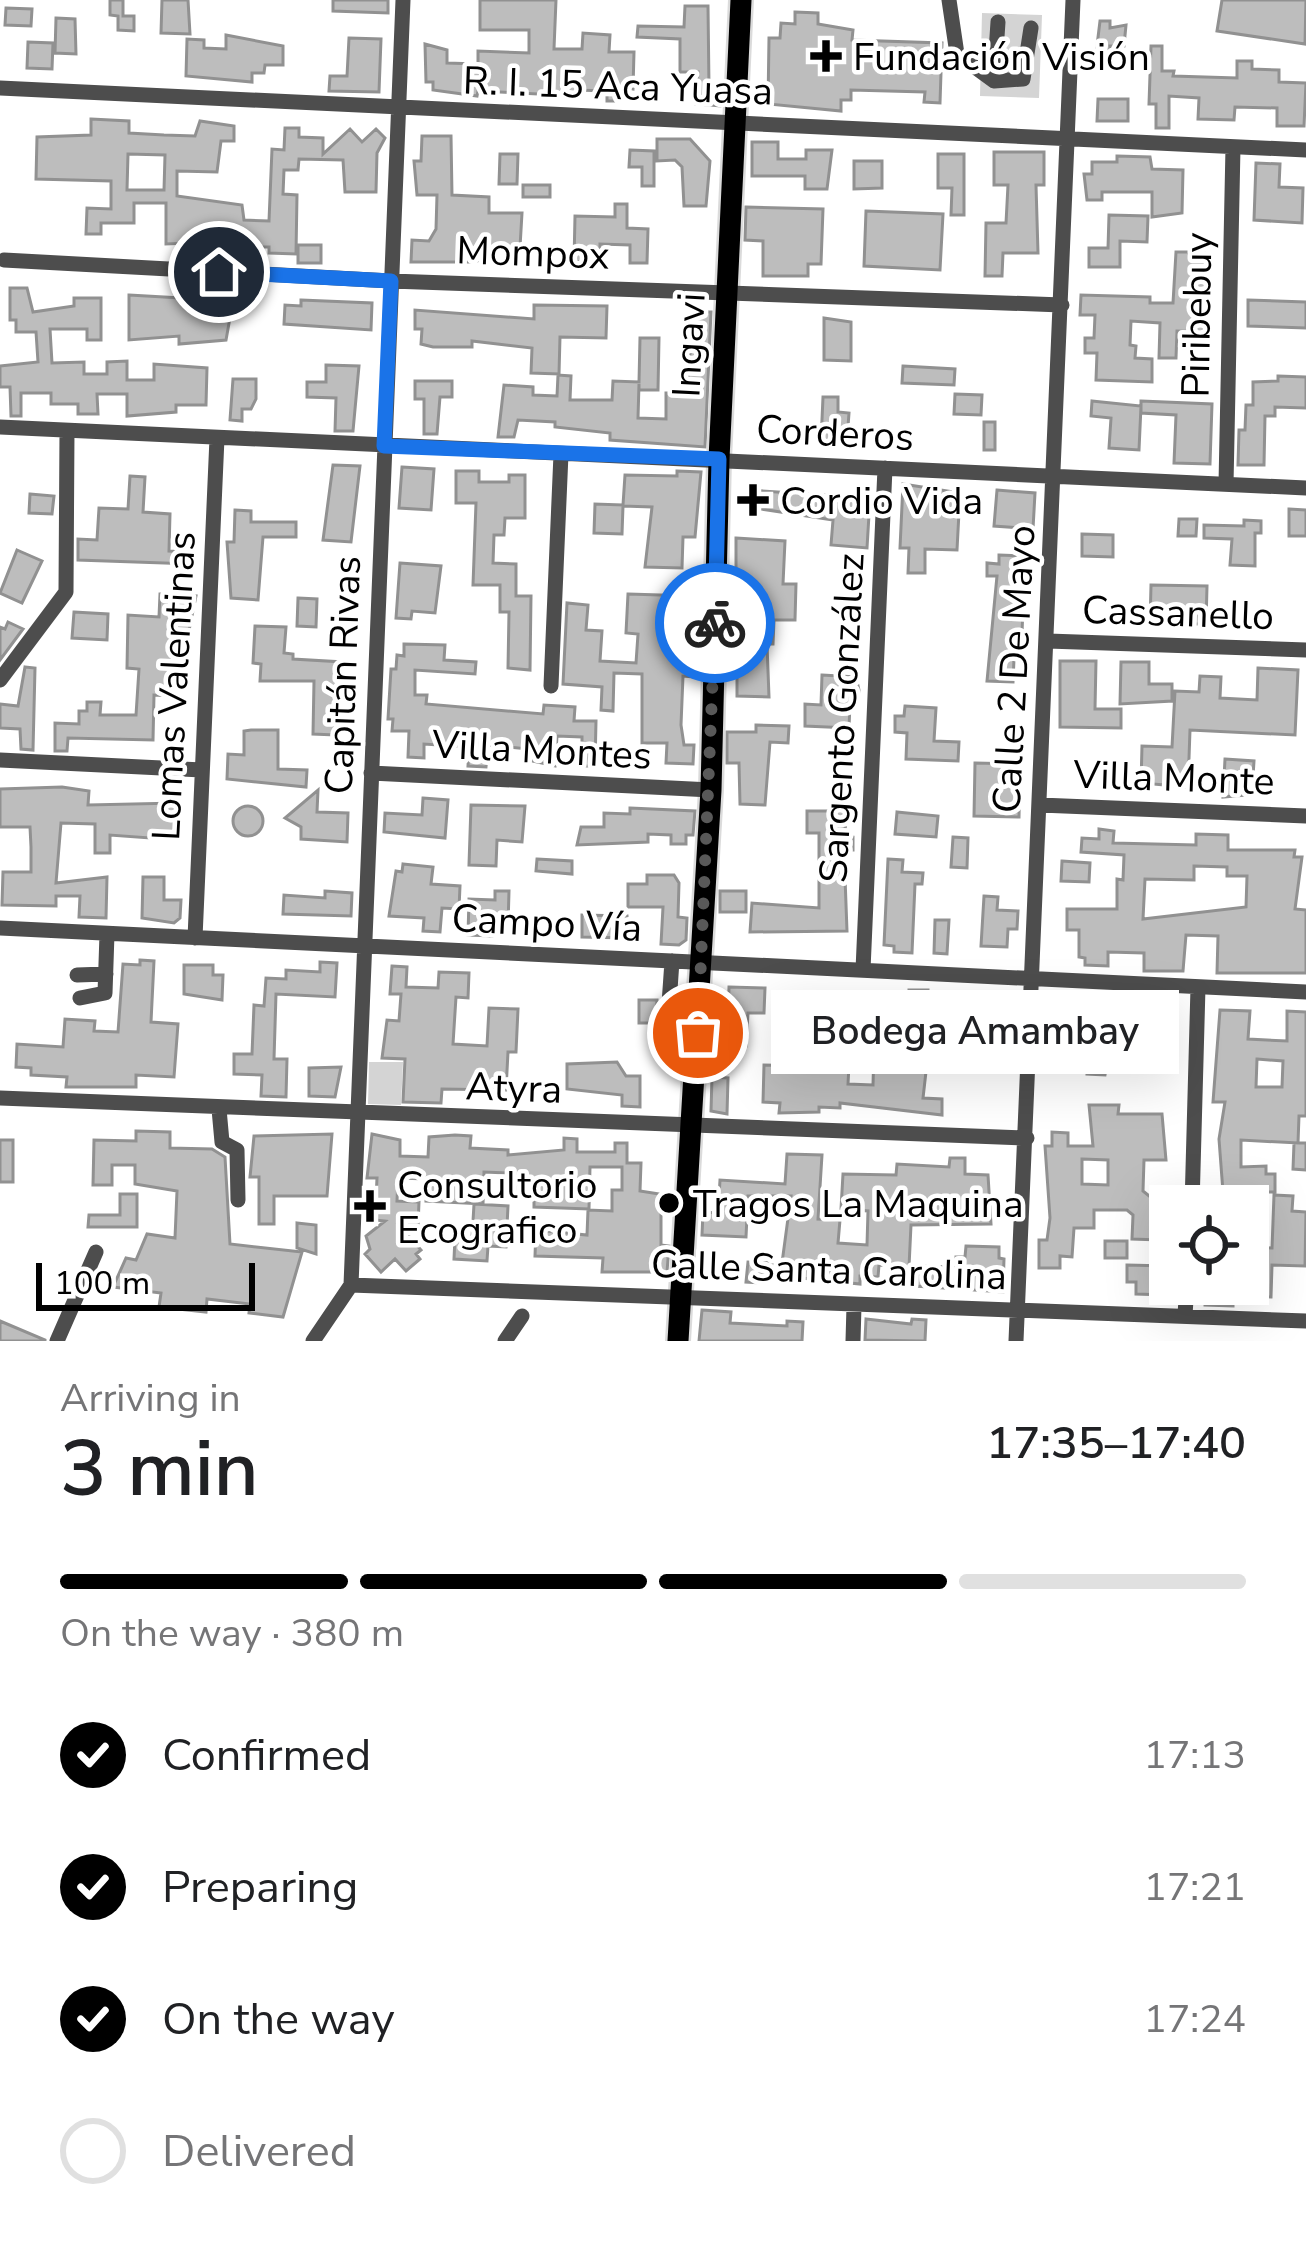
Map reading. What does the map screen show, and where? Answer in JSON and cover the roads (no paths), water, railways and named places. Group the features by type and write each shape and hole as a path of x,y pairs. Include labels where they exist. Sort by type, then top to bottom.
{"main road":[{"name":"Ingavi","path":"678,1341 711,790 719,459 741,0"}],"street":[{"name":"Capitán Rivas","path":"351,1285 403,0"},
{"path":"949,0 957,54 994,80 1023,79 1031,28"},
{"name":"Calle 2 De Mayo","path":"1016,1341 1073,0"},
{"path":"994,80 998,22"},
{"name":"R. I. 15 Aca Yuasa","path":"0,88 1306,150"},
{"name":"Piribebuy","path":"1226,484 1233,147"},
{"name":"Mompox","path":"4,260 391,281 1061,305"},
{"name":"Corderos","path":"0,428 1306,488"},
{"path":"0,680 66,592 67,431"},
{"name":"Lomas Valentinas","path":"195,938 218,438"},
{"path":"551,686 561,454"},
{"name":"Sargento González","path":"863,970 885,468"},
{"name":"Cassanello","path":"1048,640 1306,650"},
{"path":"0,760 202,770"},
{"name":"Villa Montes","path":"371,773 711,790"},
{"name":"Villa Monte","path":"1040,805 1306,816"},
{"name":"Campo Vía","path":"0,928 1306,992"},
{"path":"80,998 104,996 107,934"},
{"path":"672,961 666,1047 676,1060 696,1067"},
{"path":"77,975 106,974"},
{"path":"1193,1185 1198,987"},
{"name":"Atyra","path":"0,1098 357,1116 1027,1138"},
{"path":"219,1109 222,1142 237,1150 238,1200"},
{"path":"58,1341 96,1252"},
{"path":"313,1341 351,1285"},
{"name":"Calle Santa Carolina","path":"351,1285 1306,1321"},
{"path":"1186,1305 1186,1315"},
{"path":"853,1341 854,1306"},
{"path":"505,1341 522,1316"}],"place":[{"name":"Fundación Visión","path":"826,56"},
{"name":"Cordio Vida","path":"753,500"},
{"name":"Bodega Amambay","path":"698,1033"},
{"name":"Tragos La Maquina","path":"669,1203"},
{"name":"Consultorio Ecografico","path":"370,1206"}]}
